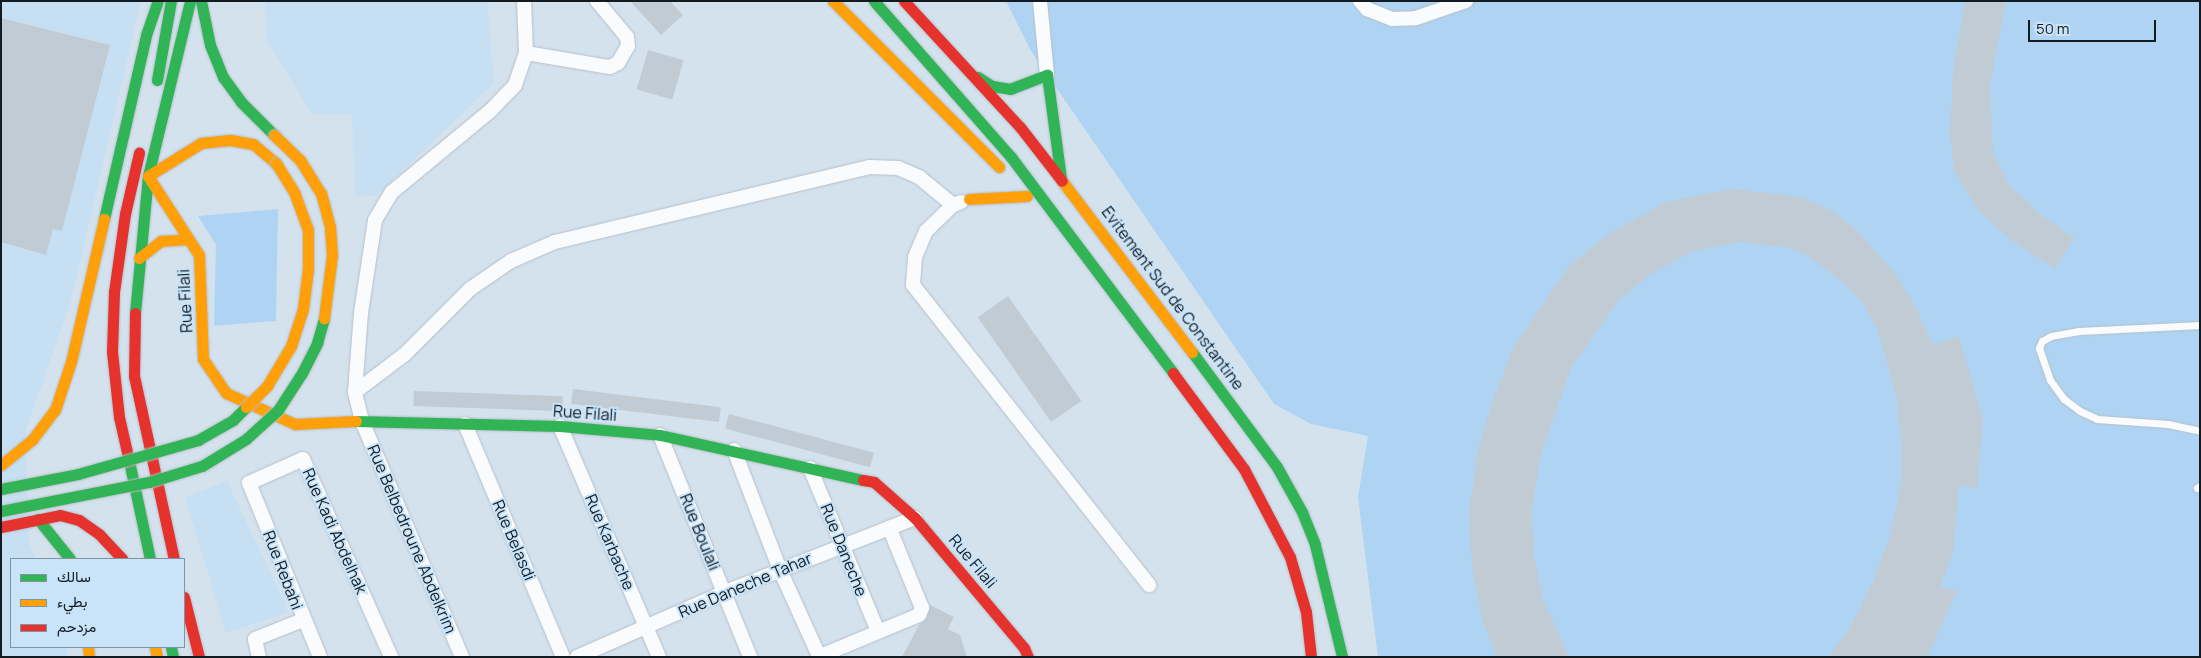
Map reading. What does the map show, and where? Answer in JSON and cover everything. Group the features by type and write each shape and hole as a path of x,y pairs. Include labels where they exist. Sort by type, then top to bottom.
{"main road":[{"path":"1,465 32,440 55,410 71,362 146,35 158,1"},
{"path":"154,92 171,1"},
{"path":"174,558 134,376 140,258 148,176 190,1"},
{"path":"1,511 149,482 202,466 246,439 278,410 302,373 317,343 327,308 332,254 330,226 321,193 300,160 241,102 223,77 210,45 201,1"},
{"path":"833,1 1071,242"},
{"path":"874,1 1011,157 1071,242 1218,432 1265,504 1295,575 1306,612 1311,657"},
{"name":"Evitement Sud de Constantine","path":"904,1 955,59 1020,127 1227,396 1277,467 1302,512 1315,545 1342,657"},
{"path":"955,59 983,81 1001,88 1020,86 1047,75 1060,178"},
{"path":"142,139 125,214 114,292 112,352 119,418 150,558"},
{"path":"1,489 78,474 198,440 233,420 267,386 291,346 303,309 308,269 308,230 294,192 276,163 253,144 230,140 201,143 148,176"},
{"path":"969,199 989,184 994,162"},
{"name":"Rue Filali","path":"148,176 198,255 203,359 226,392 295,424 362,421 560,426 660,436 734,450 874,482 916,518 1024,648 1028,657"},
{"path":"969,199 1027,196"},
{"path":"140,258 162,241 188,239"},
{"path":"1,526 60,515 79,520 99,534 121,558"},
{"path":"38,519 69,558"},
{"path":"185,602 199,657"}],"street":[{"path":"524,1 526,53 610,66 618,63 628,46 628,37 597,1"},
{"path":"1040,1 1047,75"},
{"path":"1360,1 1367,9 1392,19 1416,18 1466,1"},
{"name":"Rue Belbedroune Abdelkrim","path":"462,657 362,421 355,392 368,254 375,220 392,192 491,110 515,85 526,53"},
{"path":"355,392 404,355 470,289 511,261 555,242 870,167 898,168 919,177 953,206"},
{"path":"969,199 953,206 926,231 914,258 913,285 1149,585"},
{"name":"Rue Belasdi","path":"465,424 563,657"},
{"name":"Rue Karbache","path":"560,426 659,657"},
{"name":"Rue Boulali","path":"660,436 750,657"},
{"path":"734,450 780,570 818,656 919,615 922,608 889,527"},
{"name":"Rue Kadi Abdelhak","path":"249,483 303,459 391,657"},
{"name":"Rue Daneche","path":"810,468 878,631"},
{"name":"Rue Rebahi","path":"249,483 303,620 320,657"},
{"name":"Rue Daneche Tahar","path":"577,657 724,592 841,545 916,518"},
{"path":"259,657 255,639 303,620"}],"lane":[{"path":"2200,325 2079,332 2051,336 2042,341 2039,348 2050,380 2064,399 2080,411 2097,419 2168,424 2200,431"}],"shaded area":[{"path":"1,1 141,1 71,301 25,433 29,542 36,558 10,558 10,648 67,648 68,657 1,657"},
{"path":"265,1 487,1 494,83 376,196 355,195 352,114 312,114 266,39"},
{"path":"1006,1 2200,1 2200,657 1378,657 1358,497 1368,436 1311,424 1274,404 1031,51"},
{"path":"278,209 276,321 214,326 216,245 198,216"},
{"path":"227,481 289,612 226,633 185,497"}],"building":[{"path":"630,1 670,1 683,15 661,35"},
{"path":"1965,1 2006,1 1990,85 1993,152 2009,185 2041,215 2074,238 2055,269 2011,240 1978,210 1954,171 1950,133 1953,72"},
{"path":"1,18 110,45 62,231 53,229 46,255 1,242"},
{"path":"648,50 684,60 672,100 637,89"},
{"path":"1732,189 1802,197 1832,211 1856,229 1895,274 1914,304 1933,345 1959,336 1983,419 1977,489 1959,485 1953,552 1940,587 1957,591 1927,657 1829,657 1852,624 1873,581 1890,537 1901,483 1901,438 1896,396 1878,330 1862,302 1844,283 1808,256 1791,248 1740,242 1693,251 1649,275 1618,301 1571,368 1540,457 1532,512 1534,557 1543,599 1569,657 1497,657 1482,619 1472,567 1469,513 1478,449 1494,397 1514,346 1570,265 1610,233 1668,201"},
{"path":"1008,296 1081,401 1051,422 978,317"},
{"path":"573,389 721,407 719,422 571,404"},
{"path":"414,391 563,396 562,411 413,406"},
{"path":"729,414 874,453 870,467 725,428"},
{"path":"930,605 954,617 948,629 960,635 967,657 902,657 919,625 927,618"}],"traffic: fast":[{"path":"104,219 146,35 158,1"},
{"path":"157,80 171,1"},
{"path":"135,313 148,176 190,1"},
{"path":"201,1 210,45 223,77 241,102 274,135"},
{"path":"874,1 1011,157 1173,373"},
{"path":"978,77 992,86 1010,89 1047,75 1061,178"},
{"path":"1,511 149,482 202,466 246,439 278,410 302,373 317,343 324,318"},
{"path":"1192,352 1277,467 1302,512 1315,545 1342,657"},
{"path":"1,489 78,474 198,440 233,420 246,407"},
{"path":"356,421 560,426 660,435 863,480"},
{"path":"129,461 150,558"},
{"path":"38,519 69,558"},
{"path":"171,648 173,657"}],"traffic: slow":[{"path":"833,1 999,167"},
{"path":"274,135 300,160 321,193 330,227 332,255 324,318"},
{"path":"148,176 201,143 230,140 253,144 276,163"},
{"path":"246,407 267,386 291,346 303,309 308,269 308,230 294,192 276,163"},
{"path":"148,176 199,255 203,359 226,393 295,424 356,421"},
{"path":"1062,181 1192,352"},
{"path":"969,199 1027,196"},
{"path":"1,465 32,440 55,410 71,362 104,219"},
{"path":"139,258 161,241 188,239"},
{"path":"88,648 89,657"},
{"path":"155,648 157,657"}],"traffic: jam":[{"path":"904,1 1020,127 1062,181"},
{"path":"129,461 119,417 112,352 114,292 125,214 139,153"},
{"path":"135,313 134,376 174,558"},
{"path":"1173,373 1244,469 1290,557 1306,612 1311,657"},
{"path":"863,480 874,482 915,518 1024,648 1028,657"},
{"path":"1,527 60,515 79,520 99,534 121,558"},
{"path":"185,601 199,657"}]}
